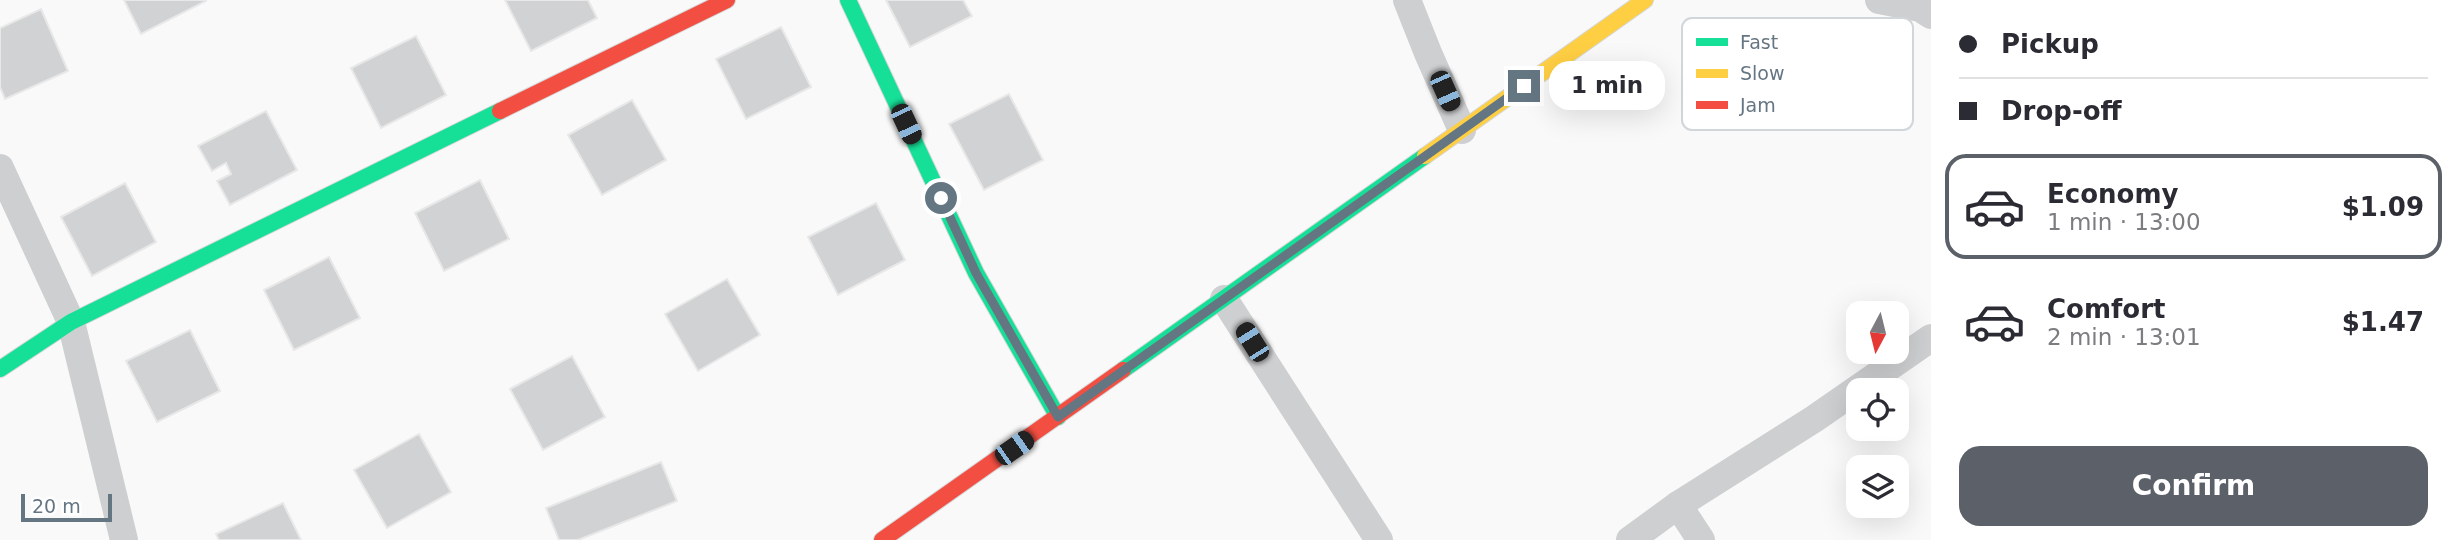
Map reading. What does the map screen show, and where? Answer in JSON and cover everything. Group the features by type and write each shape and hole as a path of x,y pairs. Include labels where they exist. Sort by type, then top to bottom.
{"main road":[{"path":"0,369 71,322 727,0"},
{"path":"848,0 976,273 1058,417"},
{"path":"882,540 1645,0"}],"street":[{"path":"1407,0 1462,130"},
{"path":"1879,0 1920,8 1931,15"},
{"path":"0,169 71,322 124,540"},
{"path":"1224,299 1378,540"},
{"path":"1630,540 1678,505 1814,419 1931,338"},
{"path":"1678,505 1701,540"}],"building":[{"path":"124,0 206,0 206,1 141,34"},
{"path":"505,0 588,0 597,18 531,51"},
{"path":"886,0 963,0 972,16 910,47"},
{"path":"41,9 68,71 5,99 0,87 0,28"},
{"path":"781,27 811,87 746,119 716,59"},
{"path":"416,36 446,95 381,128 351,68"},
{"path":"1009,94 1043,160 984,190 949,124"},
{"path":"632,100 666,160 602,195 568,135"},
{"path":"266,111 297,170 230,205 217,181 231,174 226,163 212,171 198,146"},
{"path":"480,180 509,239 444,271 415,213"},
{"path":"125,183 156,242 92,276 61,217"},
{"path":"876,203 905,260 838,295 808,237"},
{"path":"329,257 360,318 294,350 264,290"},
{"path":"727,279 760,335 698,371 665,314"},
{"path":"190,330 220,391 157,422 126,361"},
{"path":"572,356 605,417 543,450 510,389"},
{"path":"419,434 451,492 387,528 354,470"},
{"path":"661,462 677,501 578,540 559,540 546,508"},
{"path":"283,503 301,540 219,540 216,534"}],"traffic: fast":[{"path":"848,0 976,273 1058,417"},
{"path":"0,369 71,322 500,111"},
{"path":"1123,370 1425,156"}],"traffic: slow":[{"path":"1425,156 1645,0"}],"traffic: jam":[{"path":"500,111 727,0"},
{"path":"882,540 1123,370"}],"route":[{"path":"941,198 976,273 1058,417 1524,86"}]}
